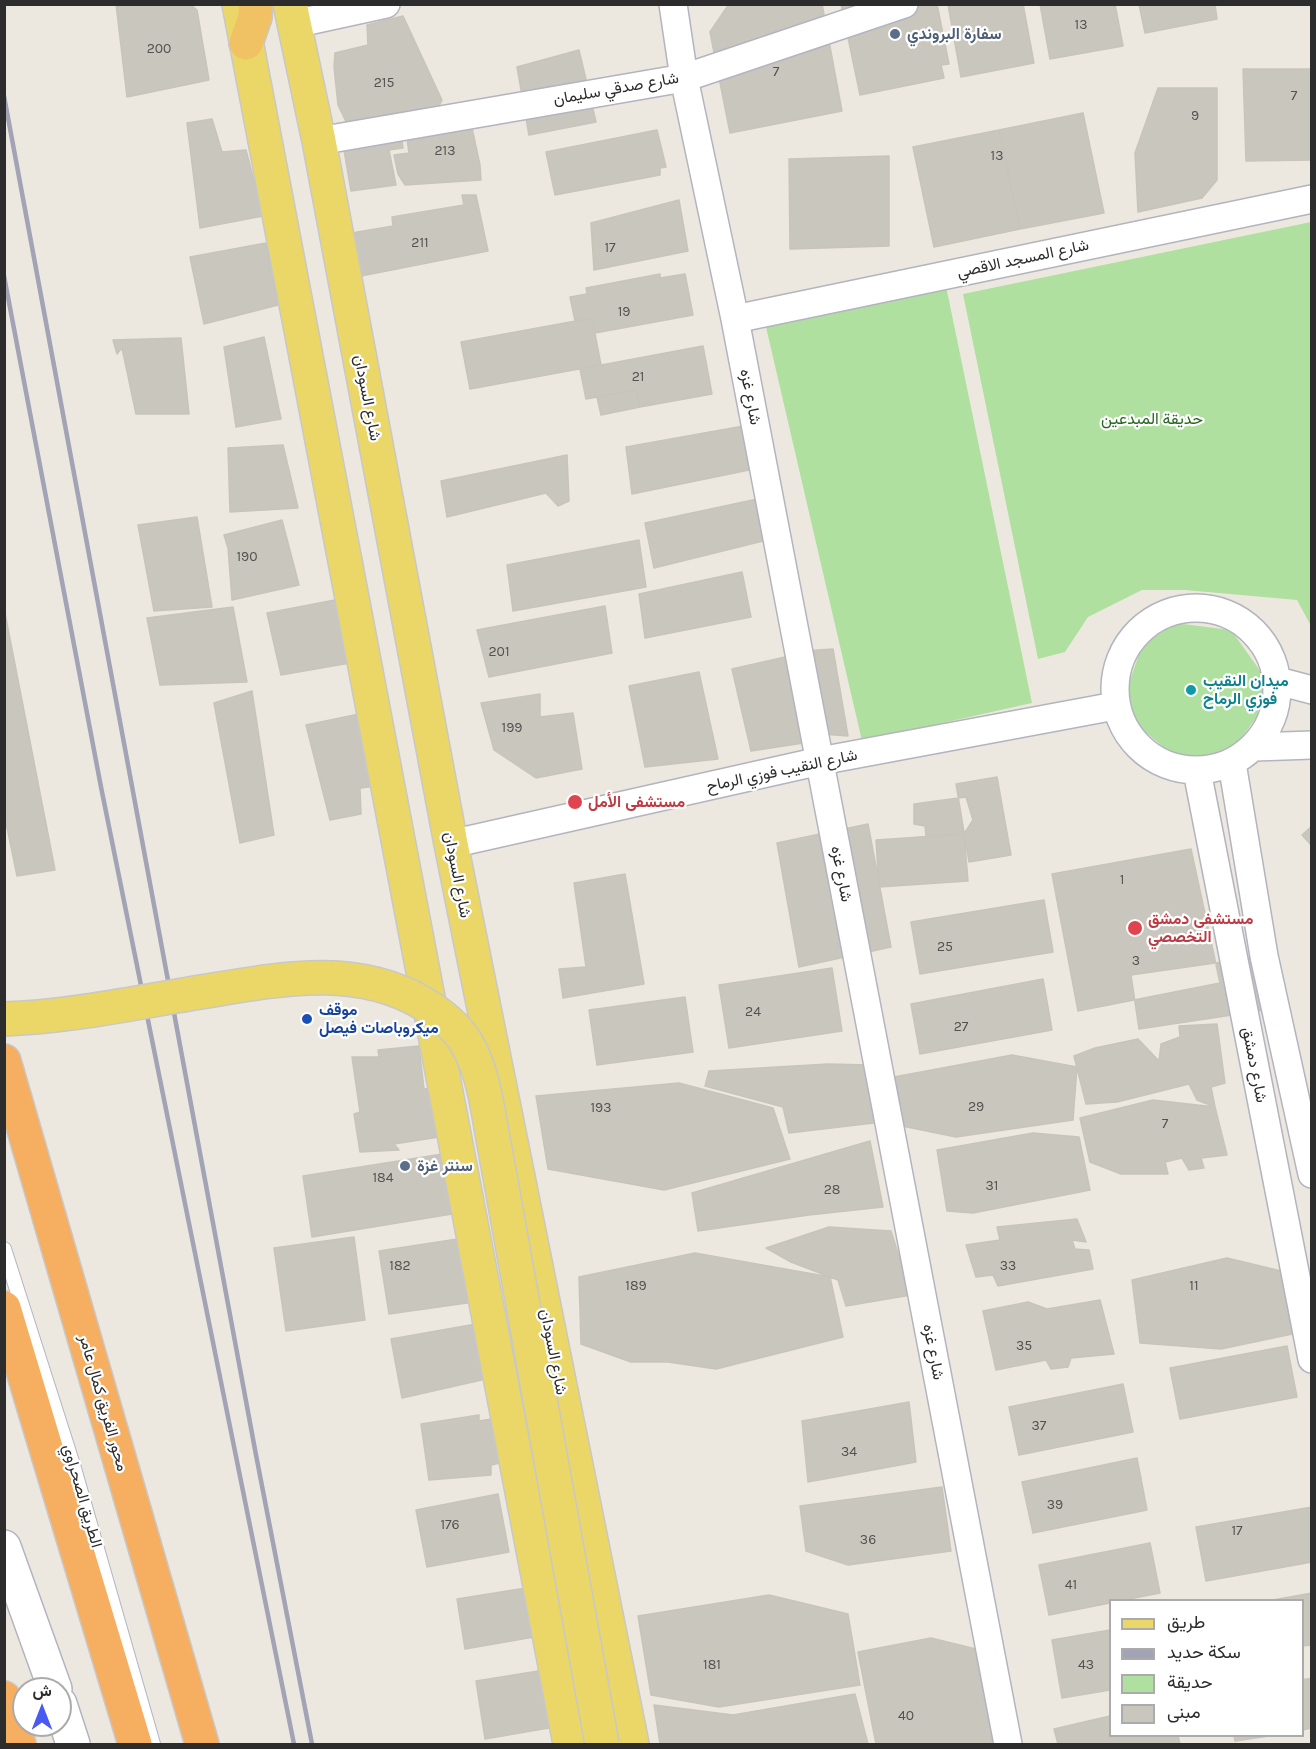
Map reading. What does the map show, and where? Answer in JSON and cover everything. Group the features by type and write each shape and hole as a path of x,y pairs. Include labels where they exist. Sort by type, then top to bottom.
{"highway":[{"path":"246,44 255,17 256,4"},
{"name":"محور الفريق كمال عامر","path":"4,1061 202,1744"},
{"path":"4,1308 135,1744"},
{"path":"4,1698 19,1744"}],"main road":[{"path":"239,4 570,1744"},
{"name":"شارع السودان","path":"292,14 319,141 451,844 632,1744"},
{"path":"4,1019 75,1012 289,978 337,977 378,983 413,997 442,1015 466,1042 478,1067 495,1149 602,1744"}],"street":[{"path":"292,14 386,4"},
{"name":"شارع غزه","path":"673,4 684,78 735,319 1008,1744"},
{"name":"شارع صدقي سليمان","path":"319,141 684,78 904,4"},
{"name":"شارع المسجد الاقصي","path":"735,319 1311,199"},
{"path":"1184,608 1210,608 1236,617 1256,633 1271,655 1278,681 1277,705 1269,728 1255,747 1232,763 1215,769 1197,771 1161,763 1131,740 1115,706 1114,679 1127,646 1137,632 1158,616 1184,608"},
{"path":"1278,681 1311,690"},
{"name":"شارع النقيب فوزي الرماح","path":"451,844 820,761 1115,706"},
{"path":"1255,747 1311,745"},
{"name":"شارع دمشق","path":"1232,763 1264,956 1311,1174"},
{"name":"شارع دمشق","path":"1197,771 1299,1234 1311,1359"},
{"path":"4,1547 51,1677"}],"lane":[{"name":"الطريق الصحراوي","path":"4,1249 73,1465 153,1744"}],"green space":[{"name":"حديقة المبدعين","path":"1311,222 1311,626 1297,600 1185,590 1142,590 1088,617 1065,652 1038,659 963,294"},
{"path":"946,286 1032,703 862,741 766,327"},
{"path":"1175,623 1231,630 1266,679 1257,716 1231,753 1179,760 1132,721 1125,694 1142,646"}],"building":[{"path":"116,4 190,4 197,10 209,80 127,97"},
{"path":"729,4 822,4 842,111 730,133 710,32"},
{"name":"سفارة البروندي","path":"841,4 937,4 949,64 941,65 944,78 860,95"},
{"path":"948,4 1023,4 1034,63 961,77"},
{"path":"1040,4 1115,4 1123,46 1050,59"},
{"path":"1139,4 1215,4 1217,19 1145,33"},
{"path":"403,16 442,100 436,112 350,130 338,105 334,67 335,53 368,45 367,25"},
{"path":"579,50 596,122 529,135 517,67"},
{"path":"1243,69 1312,69 1312,160 1246,161"},
{"path":"1158,88 1217,88 1217,180 1202,198 1138,212 1135,153"},
{"path":"1083,113 1104,213 1020,229 999,130"},
{"path":"212,119 222,152 246,150 263,216 200,228 187,123"},
{"path":"470,119 481,180 405,185 398,174 394,155 409,153 406,132"},
{"path":"657,130 666,167 660,168 660,175 555,195 546,152"},
{"path":"999,130 1020,229 934,247 913,147"},
{"path":"401,133 403,148 389,150 396,185 351,191 343,144"},
{"path":"889,156 889,246 790,249 789,159"},
{"path":"462,195 476,195 488,251 356,277 346,234 393,226 392,217 464,205"},
{"path":"679,200 688,251 594,270 591,223"},
{"path":"266,243 278,305 204,324 190,257"},
{"path":"660,274 660,278 685,274 693,315 595,333 592,318 575,321 570,297 587,294 586,288"},
{"path":"592,318 601,365 470,389 461,342"},
{"path":"264,337 281,419 236,427 224,347"},
{"path":"181,338 189,414 136,414 122,348 117,354 113,340"},
{"path":"703,346 712,394 640,407 636,390 586,399 580,369"},
{"path":"636,390 640,407 601,415 597,397"},
{"path":"749,425 754,469 632,494 626,447"},
{"path":"283,445 298,508 230,512 228,448"},
{"path":"567,455 569,501 558,506 546,493 447,517 441,481"},
{"path":"762,498 771,539 654,568 645,523"},
{"path":"197,517 212,607 154,611 138,525"},
{"path":"282,520 299,585 232,600 228,548 224,535"},
{"path":"639,540 646,587 513,611 507,565"},
{"path":"742,572 751,617 645,638 639,594"},
{"path":"340,599 350,663 281,675 267,613"},
{"path":"605,606 612,653 489,677 477,630"},
{"path":"233,607 247,682 160,685 147,618"},
{"path":"4,608 55,870 17,876 4,813"},
{"path":"833,649 848,736 821,734 804,651"},
{"path":"794,655 810,742 751,751 732,669"},
{"path":"699,672 718,759 645,767 629,686"},
{"path":"252,691 274,835 240,843 214,703"},
{"path":"540,694 540,717 573,713 582,769 536,778 494,750 481,703"},
{"path":"364,713 377,786 360,788 361,814 330,820 306,725"},
{"path":"997,777 1011,855 969,862 956,784"},
{"path":"966,797 973,820 964,834 926,836 925,826 914,824 914,804"},
{"path":"868,824 891,947 799,967 777,843"},
{"path":"1312,826 1312,846 1302,835"},
{"path":"964,834 968,881 879,887 876,840"},
{"name":"مستشفى دمشق التخصصي","path":"1191,849 1220,983 1078,1011 1052,874"},
{"path":"625,874 644,984 563,998 559,969 586,967 574,883"},
{"path":"1044,900 1053,952 920,974 911,922"},
{"path":"1264,956 1272,1009 1139,1029 1131,975"},
{"path":"832,968 842,1031 729,1048 719,985"},
{"path":"1043,979 1052,1030 920,1054 911,1004"},
{"path":"685,997 693,1052 597,1065 589,1010"},
{"path":"1217,1024 1225,1083 1211,1087 1215,1107 1197,1100 1189,1084 1117,1102 1086,1104 1074,1056 1095,1048 1138,1039 1159,1061 1161,1044 1180,1037 1179,1026"},
{"path":"419,1046 424,1089 431,1088 439,1137 394,1144 399,1150 360,1152 354,1114 360,1112 352,1057 379,1057 378,1050"},
{"path":"1012,1055 1077,1067 1073,1120 956,1137 902,1126 894,1077"},
{"path":"828,1064 870,1065 882,1122 789,1133 783,1107 705,1086 709,1071"},
{"path":"679,1083 773,1108 790,1159 664,1190 548,1169 536,1096"},
{"path":"1153,1100 1215,1107 1227,1155 1201,1158 1204,1168 1189,1170 1182,1158 1165,1162 1168,1174 1121,1174 1090,1162 1080,1118"},
{"path":"1033,1133 1079,1137 1090,1190 973,1213 947,1211 937,1150"},
{"path":"870,1141 883,1207 698,1231 692,1193"},
{"path":"449,1153 458,1213 312,1237 303,1176"},
{"path":"1077,1219 1086,1242 1072,1240 1075,1249 1089,1250 1093,1269 998,1286 993,1275 976,1277 966,1245 1000,1240 997,1227"},
{"path":"829,1227 891,1231 911,1295 846,1306 838,1280 791,1262 766,1248"},
{"path":"354,1237 365,1320 286,1331 274,1248"},
{"path":"464,1238 474,1302 389,1314 379,1251"},
{"path":"695,1253 830,1277 843,1337 716,1369 668,1362 631,1362 581,1344 579,1277"},
{"path":"1227,1258 1281,1271 1297,1333 1221,1349 1140,1343 1132,1280"},
{"path":"1100,1300 1114,1354 1071,1358 1068,1367 1051,1369 1046,1360 996,1370 983,1311 1028,1302 1047,1309"},
{"path":"476,1324 486,1379 402,1398 391,1339"},
{"path":"1287,1346 1297,1397 1180,1419 1170,1368"},
{"path":"1123,1384 1133,1432 1019,1455 1009,1407"},
{"path":"909,1402 916,1462 808,1482 802,1421"},
{"path":"479,1415 479,1421 497,1418 505,1462 491,1465 491,1475 429,1480 421,1424"},
{"path":"1137,1458 1147,1510 1033,1533 1022,1482"},
{"path":"942,1487 951,1551 848,1565 806,1551 800,1506"},
{"path":"498,1494 509,1552 427,1567 416,1510"},
{"path":"1312,1507 1312,1562 1206,1581 1196,1527"},
{"path":"1150,1543 1160,1593 1129,1599 1109,1599 1109,1603 1049,1615 1039,1565"},
{"path":"526,1588 534,1637 465,1649 457,1599"},
{"path":"1312,1593 1312,1645 1304,1646 1304,1599 1279,1599"},
{"path":"769,1595 848,1614 860,1685 719,1707 651,1695 638,1616"},
{"path":"1109,1630 1109,1690 1062,1698 1052,1640"},
{"path":"931,1638 984,1651 992,1744 876,1744 858,1652"},
{"path":"551,1669 560,1726 485,1739 476,1681"},
{"path":"1312,1678 1312,1728 1304,1730 1304,1680"},
{"path":"855,1694 868,1744 660,1744 654,1705 733,1715"},
{"path":"1109,1716 1109,1737 1178,1737 1180,1744 1058,1744 1054,1729"},
{"path":"1234,1737 1262,1737 1235,1741"}],"railway":[{"path":"4,96 256,1455 312,1744"},
{"path":"4,276 101,787 294,1744"}],"place":[{"name":"سفارة البروندي","path":"895,34"},
{"name":"ميدان النقيب فوزي الرماح","path":"1191,690"},
{"name":"مستشفى الأمل","path":"575,802"},
{"name":"مستشفى دمشق التخصصي","path":"1135,928"},
{"name":"موقف ميكروباصات فيصل","path":"307,1019"},
{"name":"سنتر غزة","path":"405,1166"}]}
